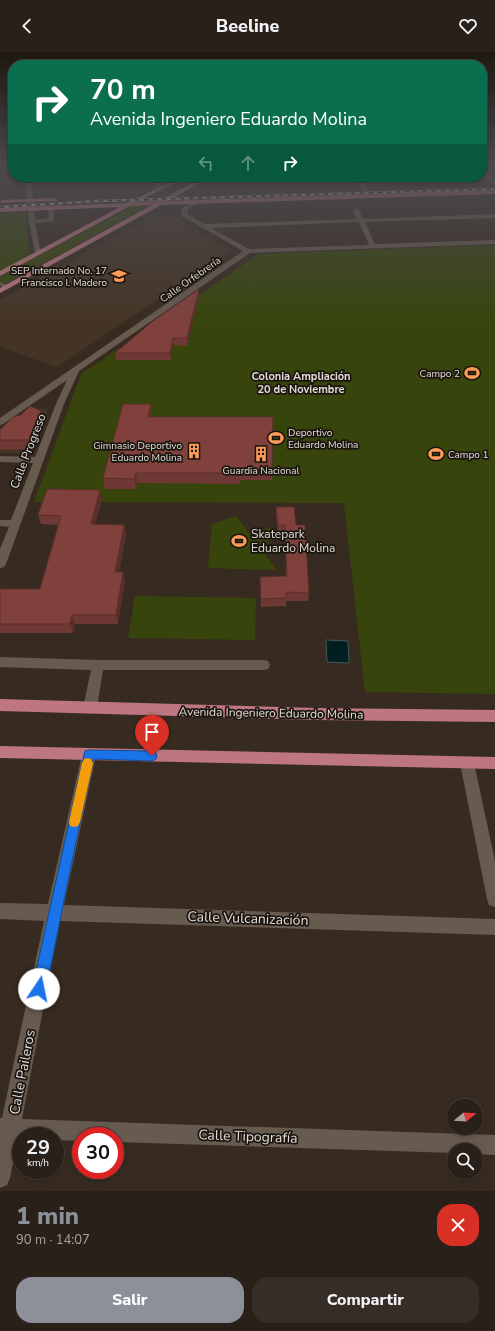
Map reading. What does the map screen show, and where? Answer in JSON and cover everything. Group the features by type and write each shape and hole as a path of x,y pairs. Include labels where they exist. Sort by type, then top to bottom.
{"main road":[{"path":"0,274 99,220"},
{"path":"0,291 129,220"},
{"name":"Avenida Ingeniero Eduardo Molina","path":"0,705 374,716 495,716"},
{"path":"0,752 495,763"}],"street":[{"path":"38,253 32,222 50,220"},
{"path":"192,220 248,251 495,242"},
{"path":"202,226 383,220"},
{"path":"360,221 373,246"},
{"name":"Calle Orfebrería","path":"0,422 248,251"},
{"path":"0,284 8,287"},
{"name":"Calle Progreso","path":"0,564 60,404 75,371"},
{"path":"0,459 39,460"},
{"path":"0,523 14,524"},
{"path":"0,662 98,665 264,665"},
{"path":"90,708 98,665"},
{"name":"Calle Paileros","path":"0,1178 6,1128 89,755"},
{"path":"467,763 495,899"},
{"name":"Calle Vulcanización","path":"0,911 495,927"},
{"name":"Calle Tipografía","path":"6,1128 495,1145"}],"shaded area":[{"name":"SEP Internado No. 17 Francisco I. Madero","path":"145,220 181,220 230,251 57,367 0,347 0,300"},
{"path":"37,409 48,409 34,449 16,454 0,453 0,435"}],"green space":[{"path":"0,220 26,220 30,260 107,220 122,220 0,287"},
{"name":"Deportivo Eduardo Molina","path":"495,245 495,694 365,692 344,503 34,502 81,374 259,254"},
{"name":"Skatepark Eduardo Molina","path":"236,516 250,534 271,527 279,537 258,545 277,570 208,568 212,524"},
{"path":"135,596 256,598 255,640 128,638"}],"water":[{"path":"326,640 348,641 349,663 327,662"}],"building":[{"path":"199,289 187,338 173,338 170,353 115,353 153,321"},
{"path":"123,404 151,404 148,417 273,417 272,470 240,469 240,473 136,473 134,479 103,478"},
{"path":"30,406 41,411 30,440 0,440 0,430 13,417 21,415"},
{"path":"47,489 100,490 91,524 124,525 115,572 123,572 116,615 72,615 70,624 0,624 0,589 40,589 61,516 38,515"},
{"path":"276,507 294,507 296,525 305,525 309,593 286,592 286,598 261,599 260,577 287,576 285,525 278,525"}],"slow traffic":[{"path":"74,822 87,763"}],"place":[{"name":"SEP Internado No. 17 Francisco I. Madero","path":"119,276"},
{"name":"Campo 2","path":"472,373"},
{"name":"Deportivo Eduardo Molina","path":"276,438"},
{"name":"Gimnasio Deportivo Eduardo Molina","path":"194,451"},
{"name":"Guardia Nacional","path":"261,454"},
{"name":"Campo 1","path":"436,454"},
{"name":"Skatepark Eduardo Molina","path":"239,541"}],"district":[{"name":"Colonia Ampliación 20 de Noviembre","path":"301,382"}],"route":[{"path":"39,989 54,912 89,755 152,756"}]}
